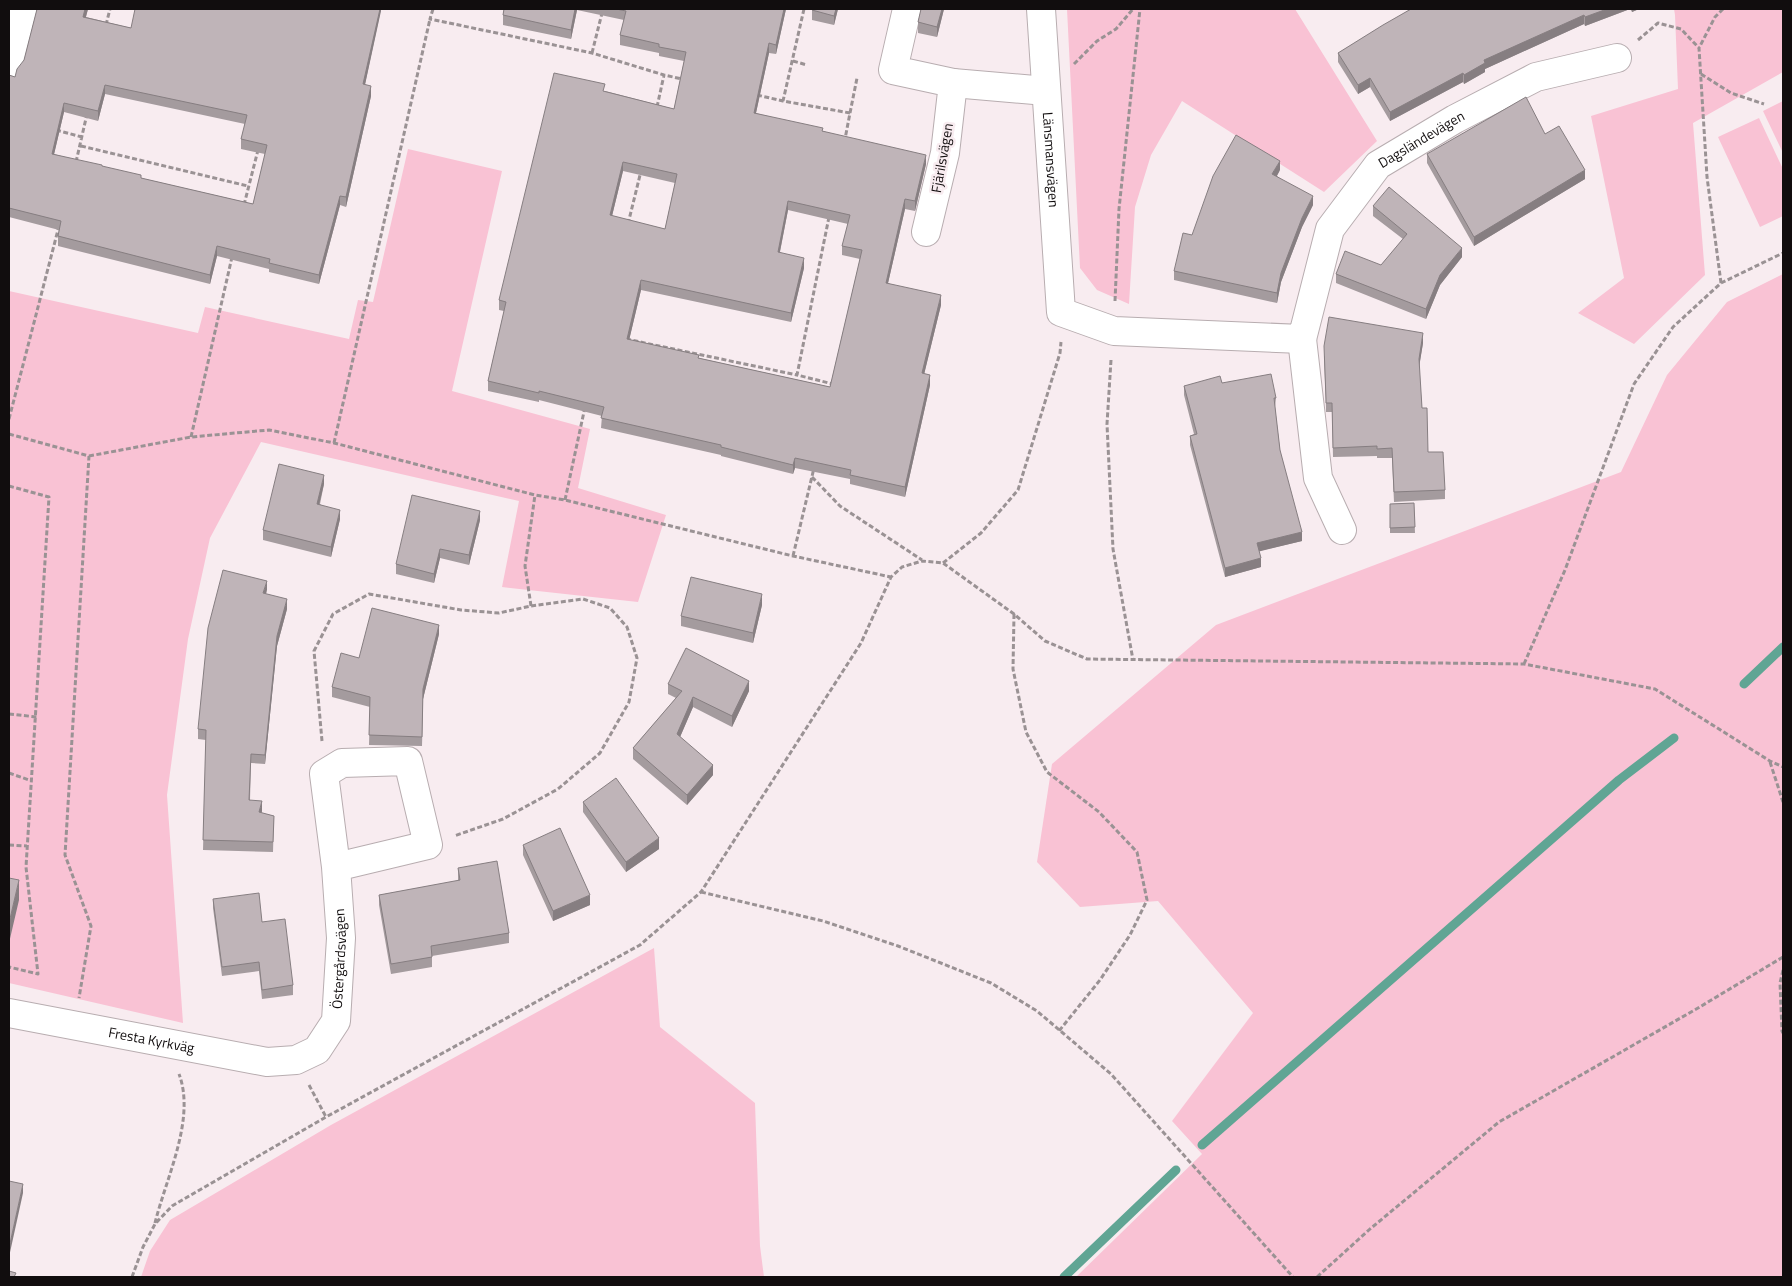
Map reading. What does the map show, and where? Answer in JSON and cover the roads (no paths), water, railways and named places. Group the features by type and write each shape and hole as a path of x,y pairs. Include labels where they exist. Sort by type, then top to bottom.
{"street":[{"path":"9,66 24,9"},
{"path":"907,9 893,70 953,83 1046,91"},
{"name":"Länsmansvägen","path":"1041,9 1061,312 1114,331 1302,339"},
{"name":"Dagsländevägen","path":"1342,530 1318,478 1302,339 1330,230 1378,165 1536,76 1617,58"},
{"name":"Fjärilsvägen","path":"926,232 945,153 953,83"},
{"name":"Östergårdsvägen","path":"296,1060 317,1050 336,1021 341,938 336,867 324,774 342,763 408,761 428,845 336,867"},
{"name":"Fresta Kyrkväg","path":"9,1013 267,1062 296,1060"}],"waterway":[{"path":"1744,684 1783,647"},
{"path":"1202,1145 1619,780 1674,738"},
{"path":"1064,1277 1176,1170"}]}
